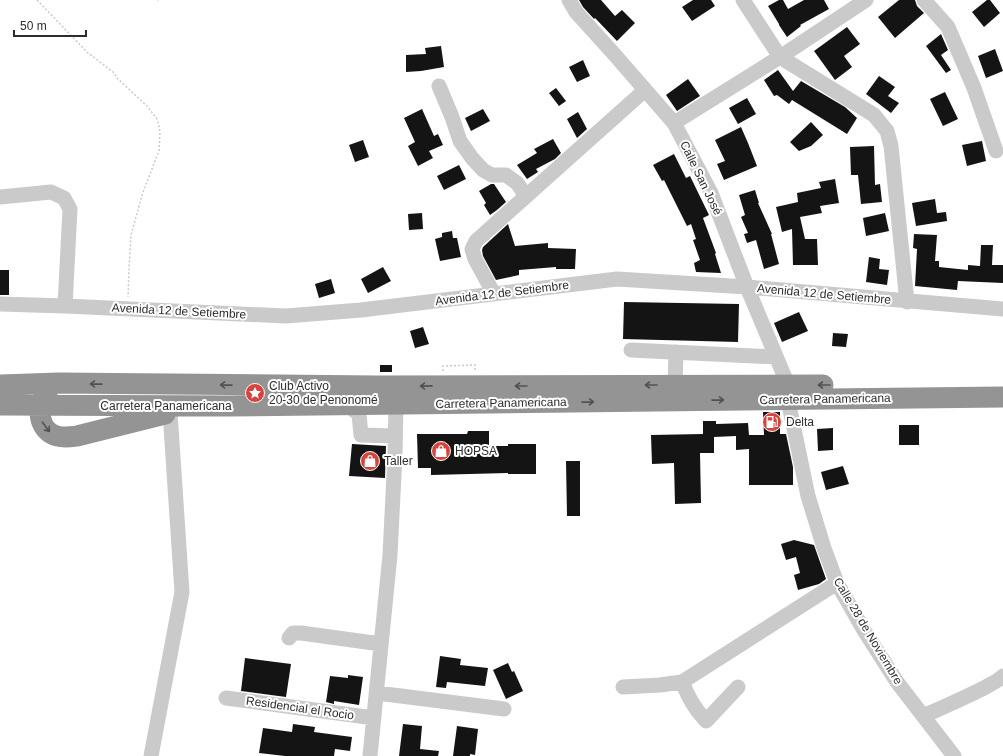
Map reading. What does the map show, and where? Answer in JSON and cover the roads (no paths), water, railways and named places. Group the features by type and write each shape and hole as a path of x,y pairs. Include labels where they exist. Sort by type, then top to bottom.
{"highway":[{"name":"Carretera Panamericana","path":"0,385 59,383 377,386 675,385 1003,398"},
{"path":"59,383 46,395 40,406 40,417 45,428 56,436 77,436 203,405"},
{"path":"377,386 391,394 396,404"},
{"name":"Carretera Panamericana","path":"0,406 347,405 782,390 1003,386"}],"street":[{"name":"Calle San José","path":"568,0 576,12 674,123 711,193 776,357 782,390"},
{"path":"743,0 780,57 874,115 887,131 891,146 907,302"},
{"path":"674,123 780,57 866,0"},
{"path":"924,0 948,27 974,88 996,151"},
{"path":"438,86 452,117 460,141 472,158 483,170 492,175 506,175 517,183 526,196"},
{"path":"494,294 475,259 472,249 476,240 645,90"},
{"path":"0,197 51,192 64,198 70,209 65,306"},
{"name":"Avenida 12 de Setiembre","path":"0,304 286,316 361,310 617,279 747,287 1003,310"},
{"path":"631,350 776,357"},
{"path":"675,385 676,352"},
{"name":"Calle 28 de Noviembre","path":"782,390 808,496 824,548 837,583 865,632 897,682 954,756"},
{"path":"370,756 390,555 396,404"},
{"path":"347,405 359,414 361,435 395,436"},
{"path":"151,756 182,592 170,412"},
{"path":"623,687 682,682 837,583"},
{"path":"289,638 293,633 301,633 381,644"},
{"path":"923,716 954,703 1000,680 1003,676"},
{"path":"682,682 689,699 706,721 738,687"},
{"path":"377,693 504,709"},
{"name":"Residencial el Rocio","path":"226,698 374,718"}],"place":[{"name":"Club Activo 20-30 de Penonomé","path":"255,393"},
{"name":"Delta","path":"772,422"},
{"name":"HOPSA","path":"441,451"},
{"name":"Taller","path":"370,461"}]}
